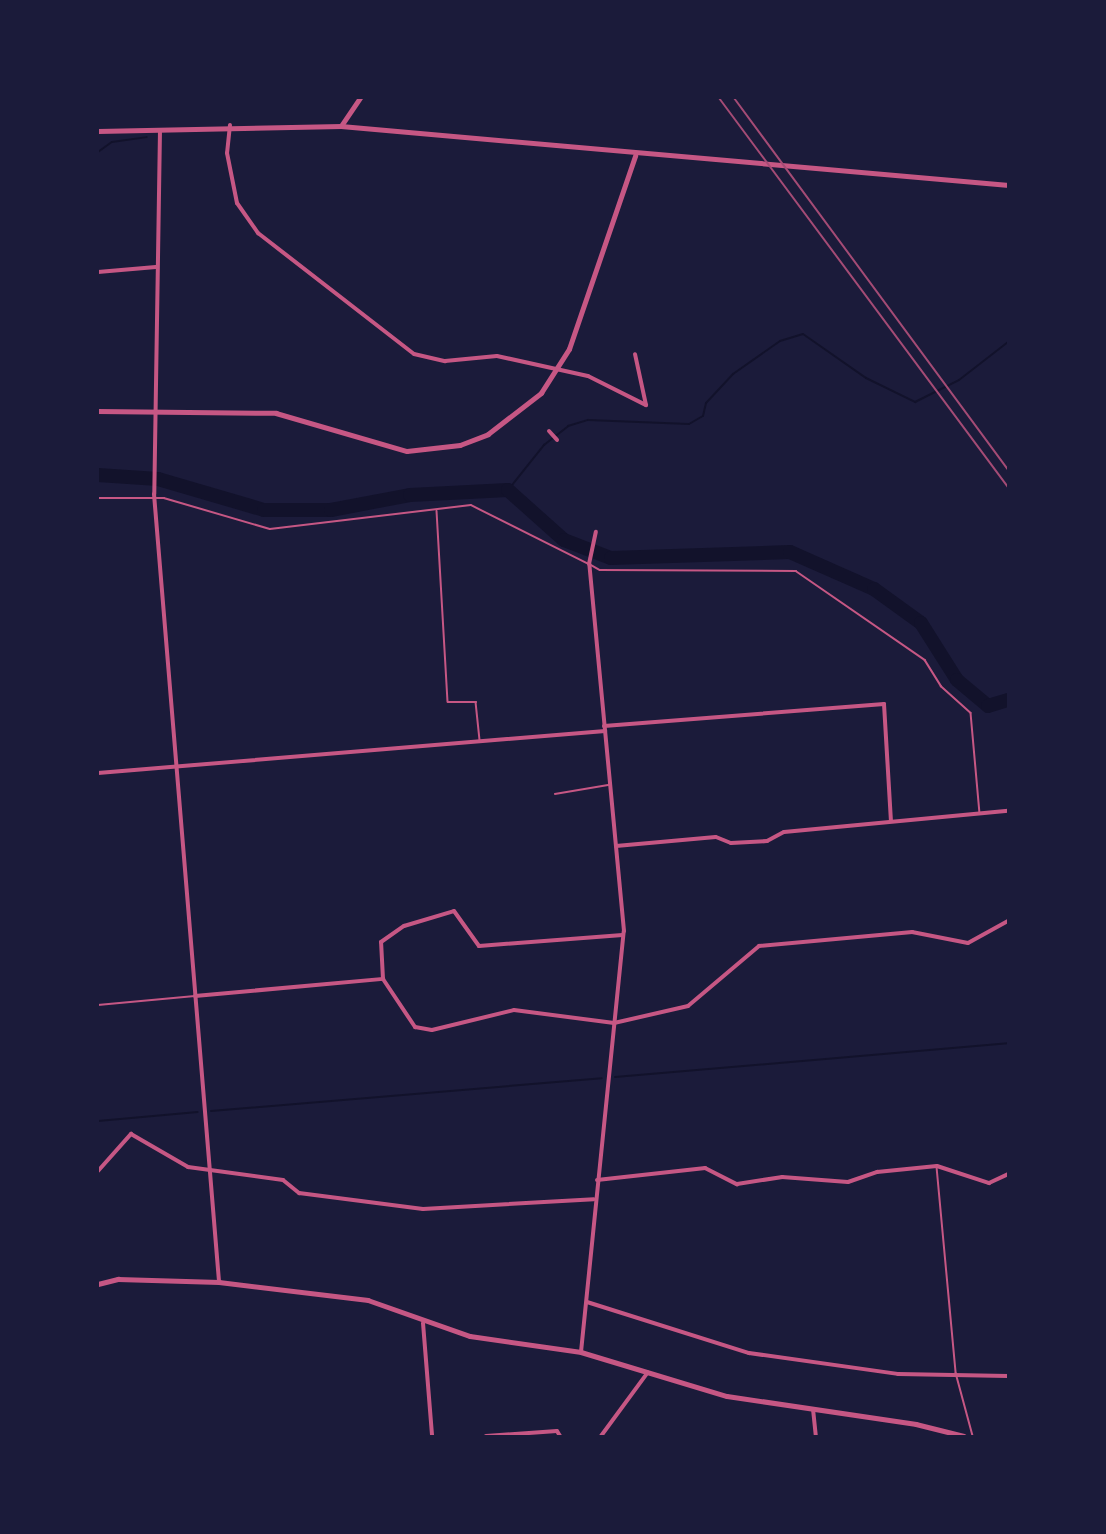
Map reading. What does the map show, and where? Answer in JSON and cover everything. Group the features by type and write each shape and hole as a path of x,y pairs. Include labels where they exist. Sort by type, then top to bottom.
{"street":[{"path":"341,126 360,98"},
{"path":"230,125 229,163 237,203 248,219 289,262 421,358 445,361 485,355 557,369 588,376 646,405 635,354"},
{"path":"98,131 230,125 341,126 635,156 1008,185"},
{"path":"160,129 154,498 219,1282"},
{"path":"98,411 276,413 407,451 460,445 488,434 541,393 557,369 635,156"},
{"path":"98,272 156,267"},
{"path":"549,431 557,440"},
{"path":"581,1352 594,1199 624,935 588,558 590,543 596,532"},
{"path":"98,773 884,704 891,821"},
{"path":"616,846 716,837 730,843 767,841 784,832 1008,811"},
{"path":"624,935 479,946 454,911 404,926 381,942 383,979 415,1027 432,1030 514,1010 614,1023 688,1006 759,946 912,932 968,943 1008,921"},
{"path":"195,996 383,979"},
{"path":"98,1171 131,1134 188,1167 283,1180 298,1193 423,1209 594,1199"},
{"path":"597,1180 705,1168 737,1184 782,1177 848,1182 877,1172 937,1166 989,1184 1008,1174"},
{"path":"98,1284 118,1279 219,1282 368,1300 423,1323 581,1352 727,1396 813,1409 964,1437"},
{"path":"587,1302 749,1353 898,1374 956,1373 1008,1376"},
{"path":"423,1323 432,1437"},
{"path":"601,1437 648,1371"},
{"path":"813,1409 816,1437"},
{"path":"486,1437 557,1431 560,1437"}],"lane":[{"path":"98,498 154,498 270,529 478,507 600,570 796,571 925,660 941,686 971,713 980,813"},
{"path":"437,510 448,702 476,702 480,741"},
{"path":"555,794 610,785"},
{"path":"98,1005 195,996"},
{"path":"937,1166 956,1373 973,1437"}],"waterway":[{"path":"98,152 112,142 147,137"},
{"path":"508,490 544,445 568,426 588,420 689,424 703,416 706,403 733,374 780,341 803,334 866,378 915,402 959,380 1008,342"},
{"path":"98,475 158,479 264,510 331,510 410,495 508,490 564,540 611,558 790,552 874,589 921,623 957,680 988,706 1008,700"},
{"path":"615,1077 1008,1043"},
{"path":"211,1111 602,1078"},
{"path":"98,1121 198,1112"}],"railway":[{"path":"719,98 1008,487"},
{"path":"734,98 1008,469"}]}
